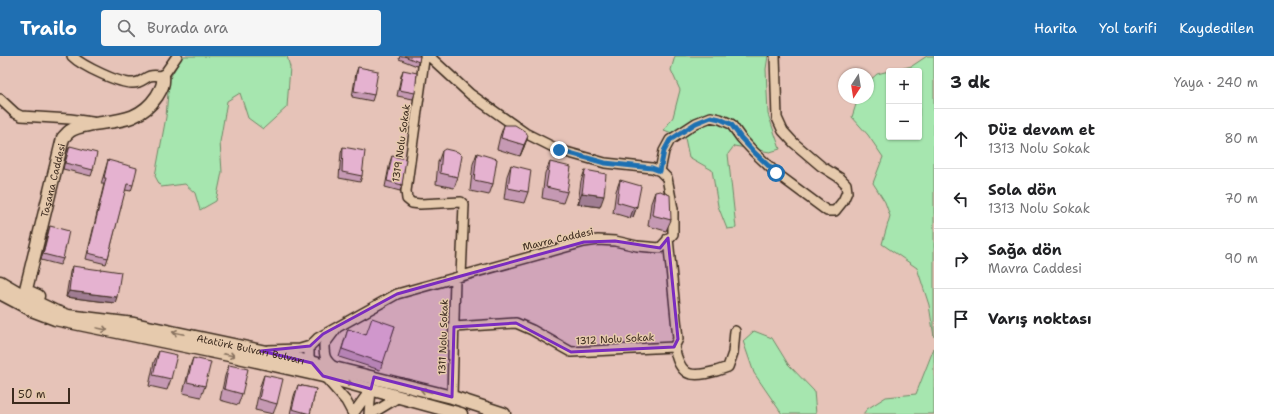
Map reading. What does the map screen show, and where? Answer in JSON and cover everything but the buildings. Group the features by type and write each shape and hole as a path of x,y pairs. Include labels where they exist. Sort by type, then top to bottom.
{"street":[{"path":"72,56 90,68 118,80 132,83 142,81 151,76 163,76"},
{"name":"Taşana Caddesi","path":"79,317 77,313 29,292 26,289 63,138 70,130 100,123 125,120 138,116 153,102 162,88 164,82 163,76 177,56"},
{"name":"1319 Nolu Sokak","path":"425,56 406,191 407,199 412,203 420,204 461,202 464,205 458,277"},
{"path":"429,56 470,94 526,133 559,150 605,163 652,168 660,171 667,178 673,209 673,234 668,238 678,339 674,347 684,371 691,374 715,372 728,367 733,353 735,331"},
{"path":"660,171 664,151 670,140 696,123 711,117 720,119 731,124 741,138 776,173 827,211 835,211 843,201 847,192 846,184 840,178 821,166 782,131 777,118 775,56"},
{"path":"0,99 15,113 21,116 70,119 100,123"},
{"name":"Mavra Caddesi","path":"310,346 323,334 397,294 584,242 598,240 615,241 637,246 660,248 668,238"},
{"name":"1311 Nolu Sokak","path":"452,397 454,327 458,277"},
{"name":"Atatürk Bulvarı Bulvarı","path":"0,282 29,299 68,316 134,324 335,368 372,383 399,397 461,414"},
{"name":"Atatürk Bulvarı Bulvarı","path":"0,293 55,320 234,356 323,376 452,397 504,414"},
{"name":"1312 Nolu Sokak","path":"454,327 516,323 532,330 571,352 674,347"},
{"name":"Mavra Caddesi","path":"335,368 327,362 324,356 324,345 339,325"},
{"path":"261,351 300,349 310,346 309,352 312,363 342,396 353,414 372,383"},
{"path":"370,414 372,383"},
{"path":"370,414 399,397"}],"highlighted area":[{"path":"668,238 678,339 674,347 571,352 516,323 454,327 452,397 374,377 371,389 323,376 312,363 261,351 310,346 323,334 397,294 461,276 584,242 615,241 660,248"}],"green space":[{"path":"182,56 287,56 290,67 287,107 263,129 248,118 240,93 227,101 220,142 222,172 216,201 200,210 195,193 185,184 161,187 155,176 166,117 169,80"},
{"path":"675,56 768,56 766,69 768,114 780,149 770,152 734,146 728,154 736,228 727,229 718,206 712,170 689,157 685,138 664,130 673,117 680,90 671,70"},
{"path":"927,56 934,56 934,337 929,305 917,268 882,244 890,216 885,202 873,183 883,157 868,135 852,117 856,104 874,104 874,77 877,74 886,72 886,140 922,140 922,68 904,68 912,66"},
{"path":"754,331 772,338 788,364 814,391 816,414 782,414 754,373 743,341"},
{"path":"934,348 934,414 863,414 867,409 886,397 916,394"}],"route":[{"path":"559,150 605,163 652,168 660,171 664,151 670,140 696,123 711,117 731,124 741,138 776,173"}]}
